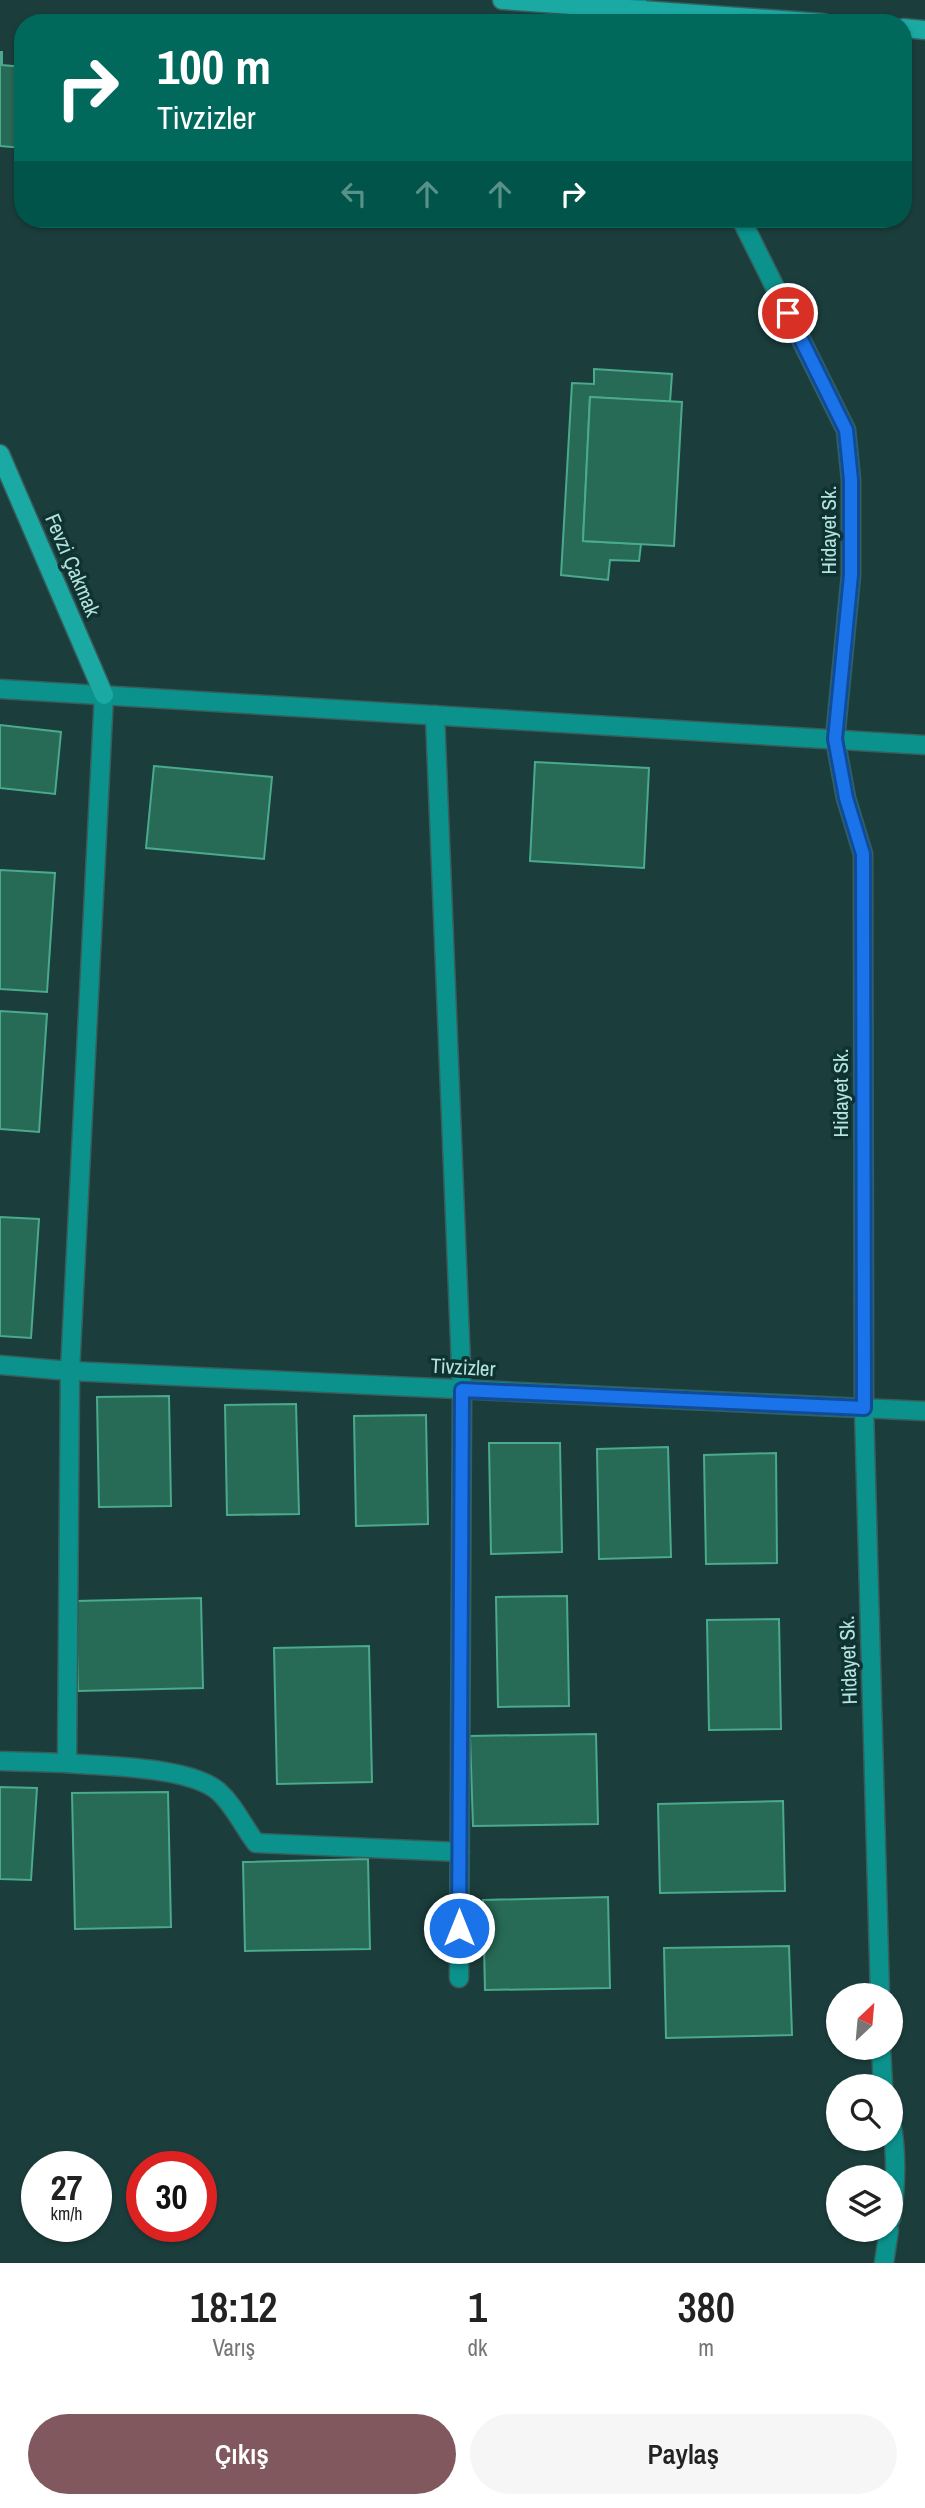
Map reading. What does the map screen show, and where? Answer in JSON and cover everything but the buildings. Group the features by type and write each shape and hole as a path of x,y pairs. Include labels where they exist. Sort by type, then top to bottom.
{"main road":[{"path":"502,0 686,14"},
{"name":"Fevzi Çakmak","path":"0,454 104,695"}],"street":[{"name":"Hidayet Sk.","path":"745,228 846,430 851,480 851,575 835,739 846,798 863,854 864,1408 880,1983"},
{"path":"0,688 925,744"},
{"path":"67,1763 70,1371 104,695"},
{"path":"435,715 462,1390 459,1978"},
{"name":"Tivzizler","path":"0,1365 70,1371 925,1411"},
{"path":"0,1761 67,1763 187,1775 216,1789 232,1805 256,1843 460,1852"},
{"path":"884,2263 887,2242"}],"route":[{"path":"459,1928 462,1390 864,1408 863,854 846,798 835,739 851,575 851,480 846,430 788,313"}]}
